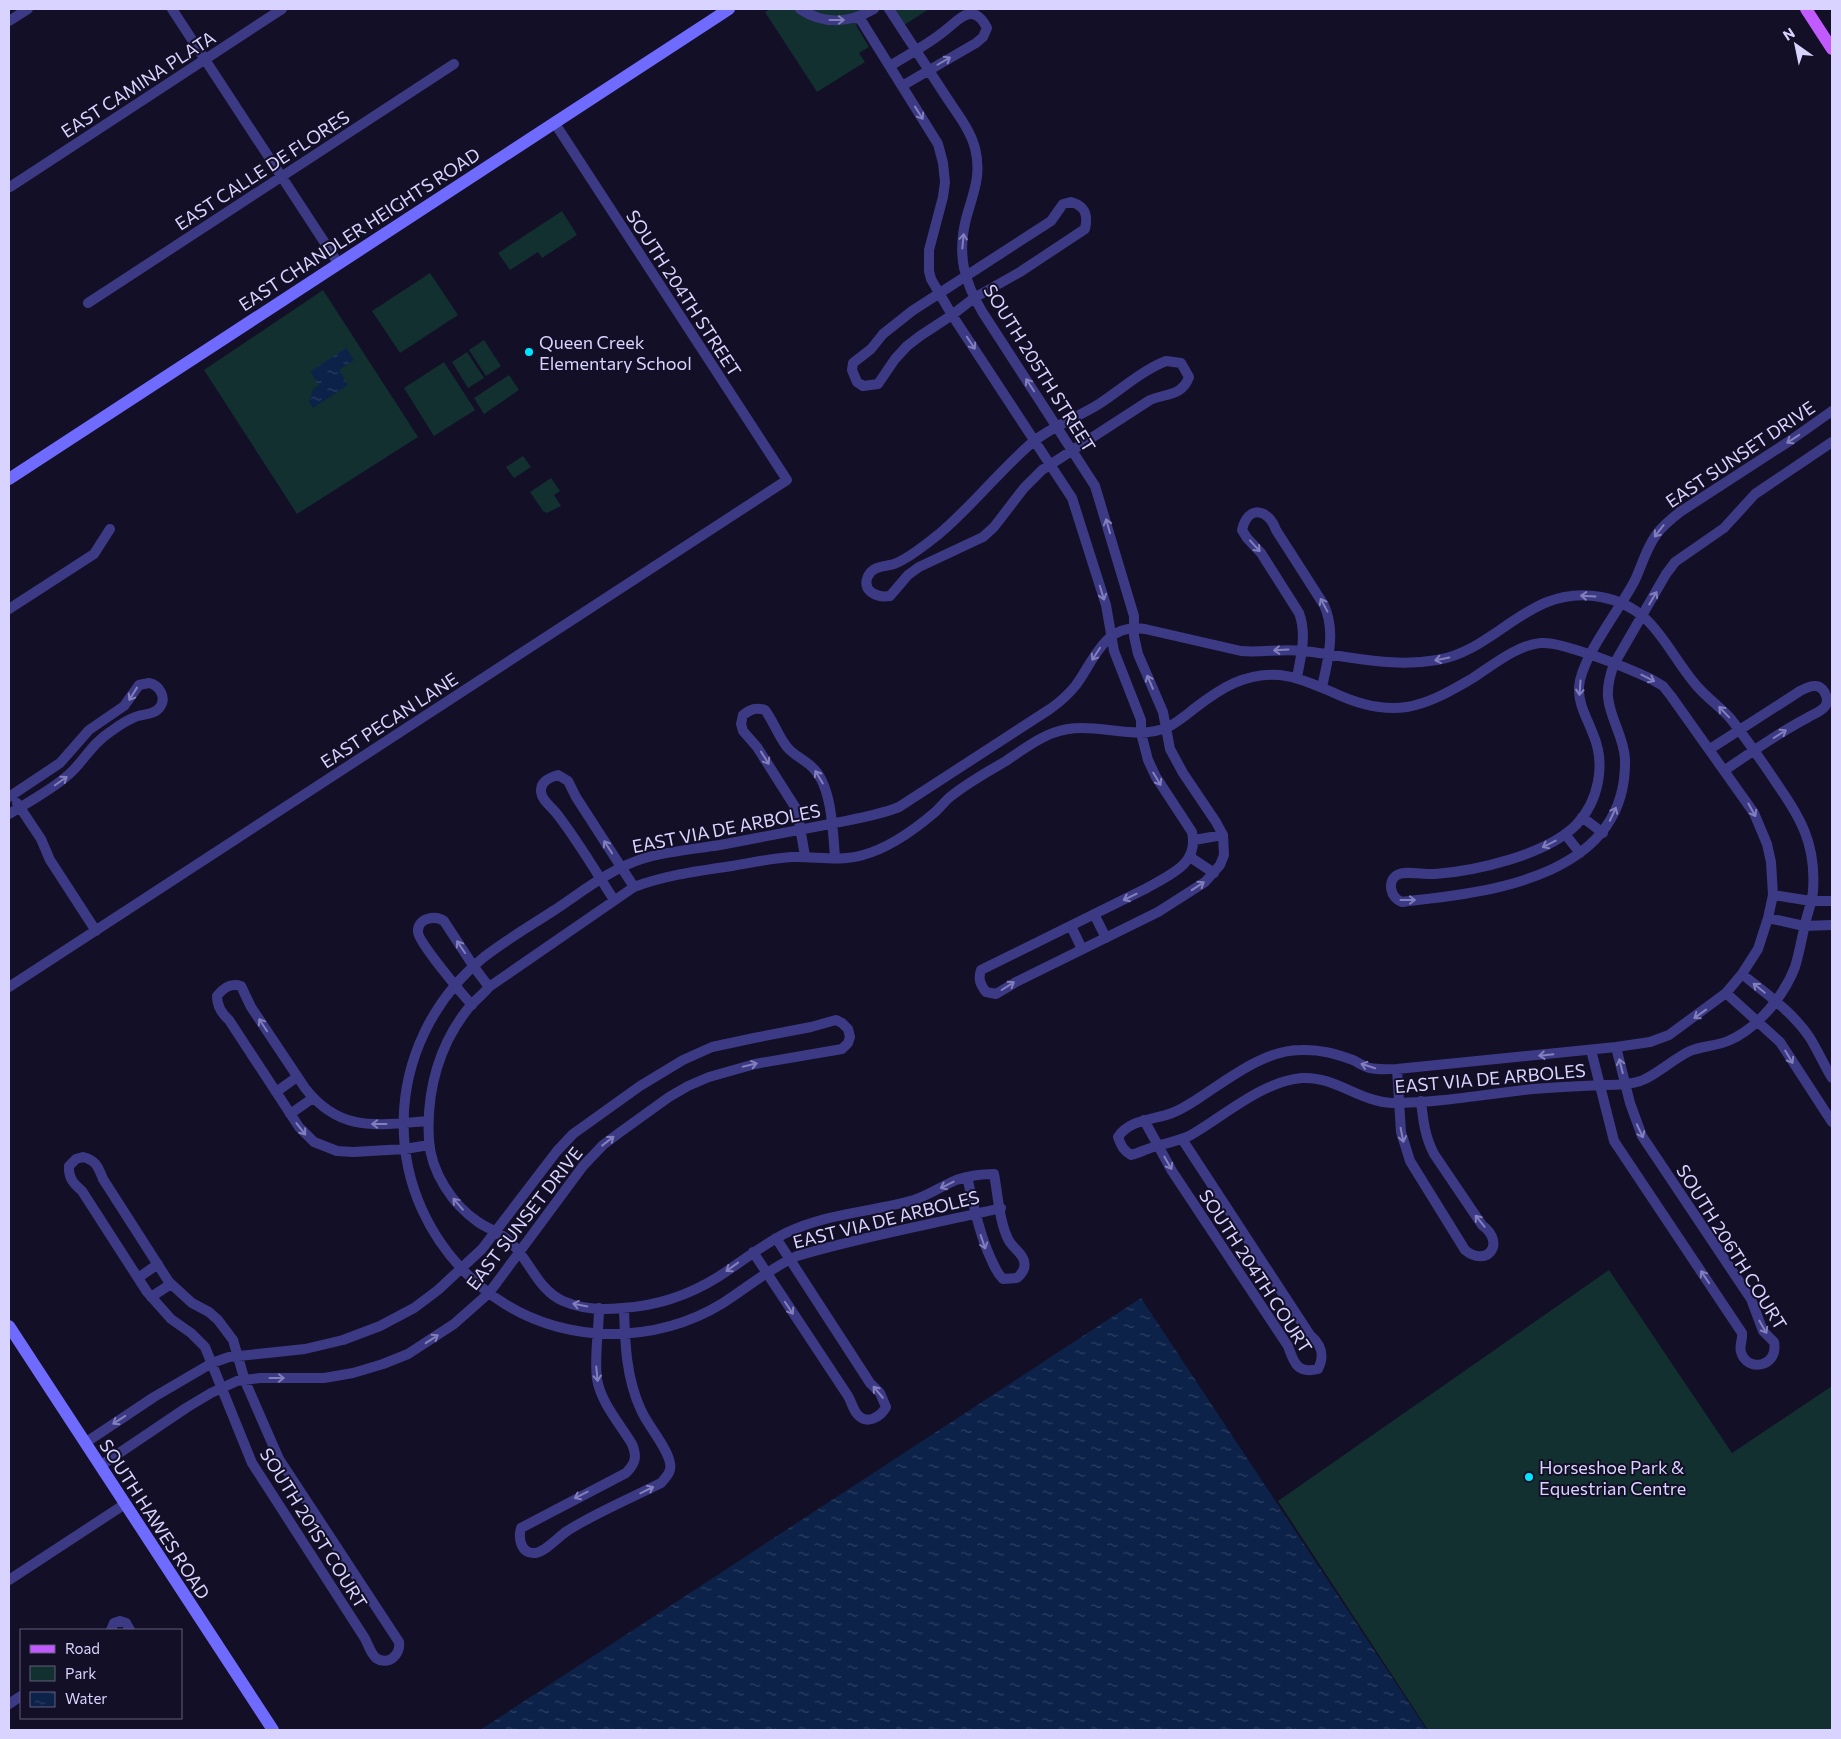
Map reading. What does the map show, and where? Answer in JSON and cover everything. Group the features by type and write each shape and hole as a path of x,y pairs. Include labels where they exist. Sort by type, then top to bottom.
{"main road":[{"name":"EAST CHANDLER HEIGHTS ROAD","path":"9,479 729,9"},
{"path":"1806,9 1832,49"},
{"name":"SOUTH HAWES ROAD","path":"9,1326 273,1730"}],"street":[{"path":"9,21 28,9"},
{"path":"172,9 338,263"},
{"name":"EAST CAMINA PLATA","path":"10,187 282,9"},
{"path":"800,9 824,20 845,20 859,17 874,9"},
{"name":"SOUTH 205TH STREET","path":"889,9 966,126 975,148 978,170 977,183 966,219 962,243 965,277 974,298 1073,450 1099,496 1134,616 1134,636 1138,654 1163,712 1170,749 1223,835"},
{"path":"890,66 947,30 962,16 976,15 984,21 987,28 983,37 976,43 902,86"},
{"path":"859,17 938,144 945,182 929,250 928,262 931,279 952,315 1072,498 1106,605 1114,651 1141,720 1144,750 1151,768 1192,832 1194,840 1194,848 1185,864 1147,888 981,970 979,977 981,985 986,992 996,994 1016,982 1158,912 1205,882 1220,865 1224,855 1223,835 1194,840"},
{"name":"EAST CALLE DE FLORES","path":"88,303 454,64"},
{"name":"SOUTH 204TH STREET","path":"554,122 787,480"},
{"path":"1077,203 1085,210 1087,219 1085,229 1020,272 974,298 907,346 895,359 878,384 864,386 858,382 852,370 853,363 871,349 883,334 912,311 965,277 1051,221 1063,204 1077,203"},
{"path":"1174,361 1181,363 1187,371 1189,377 1185,387 1179,391 1150,400 1033,477 994,527 983,537 919,567 908,575 890,596 881,597 875,595 869,589 866,581 869,574 875,568 901,560 935,537 960,517 1019,454 1035,440 1057,428 1099,404 1154,366 1174,361"},
{"name":"EAST SUNSET DRIVE","path":"1580,853 1563,864 1532,877 1503,887 1470,895 1401,902 1394,896 1391,889 1391,882 1396,876 1404,872 1434,874 1483,866 1539,848 1554,842 1582,817 1593,800 1600,766 1597,745 1579,694 1579,684 1590,655 1635,580 1648,548 1666,523 1680,512 1832,411"},
{"path":"1565,834 1580,853 1603,833 1619,800 1625,758 1623,745 1608,699 1608,686 1614,664 1628,640 1638,614 1675,562 1724,528 1755,494 1832,442"},
{"name":"EAST PECAN LANE","path":"9,987 787,480"},
{"path":"1296,677 1302,650 1303,622 1261,553 1242,530 1244,522 1251,515 1258,512 1264,513 1273,522 1276,530 1324,605 1330,623 1329,655 1322,687"},
{"path":"9,609 94,554 110,529"},
{"path":"1111,636 1119,631 1134,628 1241,651 1302,650 1405,664 1456,656 1537,605 1570,596 1586,595 1600,597 1621,604 1638,614"},
{"name":"EAST VIA DE ARBOLES","path":"1111,636 1101,646 1066,697 899,807 873,816 658,855 621,867 486,956 474,967 455,986 433,1017 412,1063 405,1094 405,1149 410,1176 421,1208 441,1244 461,1270 503,1303 534,1319 572,1330 599,1333 654,1330 701,1315 720,1305 766,1273 789,1260 816,1250 1000,1208 994,1174 967,1177 915,1200 824,1219 789,1232 776,1238 719,1276 688,1293 650,1305 624,1308 578,1306 564,1302 554,1296 539,1280 520,1251 504,1237 468,1214 446,1188 438,1174 429,1146 430,1096 439,1061 447,1041 472,1005 489,987 634,887 678,874 785,858 805,856 846,859 862,856 889,843 922,822 957,791 1050,734 1077,727 1141,733 1166,728 1220,689 1232,682 1248,677 1278,674 1296,677 1361,703 1391,708 1407,707 1437,698 1453,690 1510,655 1540,643 1554,643 1651,679 1663,686 1710,749 1746,799 1760,826 1767,844 1773,895 1768,918 1758,949 1742,974 1726,993 1685,1025 1669,1035 1650,1042 1591,1050 1397,1069 1369,1068 1336,1054 1320,1050 1299,1050 1280,1053 1239,1072 1184,1108 1129,1126 1118,1137 1120,1144 1126,1152 1132,1155 1182,1139 1243,1101 1285,1082 1302,1078 1336,1084 1374,1101 1398,1102 1537,1088 1625,1084 1642,1080 1691,1051 1727,1041 1757,1021 1775,1001 1794,970 1811,901 1814,867 1810,846 1796,811 1740,731 1692,681 1654,626 1638,614"},
{"path":"9,814 20,808 66,777 90,748 105,735 131,718 156,712 163,703 158,688 149,683 138,685 124,706 89,730 60,763 10,794 20,808 40,839 50,860 96,931"},
{"path":"1710,749 1807,687 1818,686 1823,689 1827,704 1822,710 1725,770"},
{"path":"805,856 797,810 757,746 743,731 741,724 743,715 749,710 757,708 765,710 787,748 814,768 824,785 832,824 835,858"},
{"path":"79,740 90,748"},
{"path":"614,900 565,825 545,801 541,793 542,786 552,776 558,775 568,781 576,797 634,887"},
{"path":"1582,817 1603,833"},
{"path":"1190,857 1214,873"},
{"path":"1773,895 1811,901 1832,900"},
{"path":"1094,914 1106,938"},
{"path":"472,1005 421,941 418,932 420,925 432,917 439,917 444,921 489,987"},
{"path":"1768,918 1804,926 1832,925"},
{"path":"1071,926 1082,949"},
{"path":"1742,974 1797,1022 1809,1037 1832,1078"},
{"path":"428,1121 361,1124 348,1121 325,1109 313,1098 298,1077 252,1007 242,986 236,984 227,986 217,996 217,1005 290,1114 306,1136 314,1142 331,1149 353,1152 429,1146"},
{"path":"1726,993 1780,1042 1832,1122"},
{"name":"EAST SUNSET DRIVE","path":"85,1444 154,1397 212,1363 239,1356 305,1349 343,1340 380,1326 414,1308 461,1270 482,1250 557,1151 573,1134 670,1067 712,1047 812,1027 829,1021 836,1020 848,1029 850,1037 848,1043 842,1049 755,1064 731,1070 688,1086 619,1133 594,1154 489,1293 461,1318 430,1341 408,1354 354,1373 324,1378 260,1378 238,1381 221,1388 186,1408 100,1466"},
{"path":"1616,1047 1625,1084"},
{"path":"1591,1050 1600,1086"},
{"path":"1397,1069 1401,1132 1410,1161 1464,1250 1471,1256 1482,1257 1490,1253 1494,1243 1491,1232 1482,1225 1434,1154 1428,1142 1424,1126 1421,1101"},
{"path":"276,1092 298,1077"},
{"name":"SOUTH 206TH COURT","path":"1600,1086 1610,1128 1619,1150 1742,1332 1741,1352 1746,1360 1752,1364 1765,1364 1774,1354 1774,1342 1764,1331 1750,1299 1642,1136 1633,1116 1625,1084"},
{"path":"290,1114 313,1098"},
{"name":"SOUTH 204TH COURT","path":"1144,1120 1172,1171 1288,1346 1295,1364 1301,1369 1308,1371 1318,1369 1322,1361 1323,1352 1320,1345 1310,1335 1182,1139"},
{"name":"SOUTH 201ST COURT","path":"84,1157 92,1160 158,1264 171,1284 186,1299 209,1312 222,1324 233,1340 245,1380 274,1450 288,1475 399,1642 400,1649 398,1654 391,1659 383,1660 377,1658 371,1652 364,1637 261,1480 245,1448 205,1347 199,1339 171,1319 151,1297 82,1191 74,1184 69,1175 69,1166 76,1159 84,1157"},
{"path":"967,1177 984,1244 997,1273 1003,1278 1017,1278 1023,1272 1025,1264 1023,1256 1012,1247 1008,1240 1000,1208"},
{"path":"753,1252 848,1396 857,1414 863,1419 874,1419 883,1413 886,1407 884,1399 870,1383 776,1238"},
{"path":"138,1278 158,1264"},
{"path":"151,1297 171,1284"},
{"path":"599,1308 596,1360 597,1379 606,1402 632,1444 635,1451 634,1462 626,1473 521,1528 519,1542 522,1548 528,1552 540,1552 558,1537 589,1518 661,1483 670,1470 670,1462 667,1455 650,1428 635,1395 626,1359 624,1308"},
{"path":"9,1580 125,1504"},
{"path":"111,1629 114,1623 120,1621 129,1625 130,1629"},
{"path":"9,1704 20,1697"}],"green space":[{"path":"771,9 881,9 856,25 869,47 859,53 865,62 817,92 765,12"},
{"path":"894,9 929,9 904,25"},
{"path":"562,211 577,235 542,258 538,252 510,270 498,253"},
{"path":"430,273 458,315 400,353 372,311"},
{"path":"323,290 418,437 297,514 204,370"},
{"path":"484,340 501,366 486,376 469,350"},
{"path":"467,352 484,378 468,388 452,362"},
{"path":"444,362 475,410 434,436 404,388"},
{"path":"509,375 519,390 484,414 474,398"},
{"path":"523,456 531,467 514,478 506,467"},
{"path":"551,478 560,491 554,495 561,506 547,513 543,511 530,492"},
{"name":"Horseshoe Park & Equestrian Centre","path":"1609,1270 1732,1453 1832,1386 1832,1730 1428,1730 1278,1501"}],"water":[{"path":"346,348 354,360 339,370 348,385 313,408 309,402 313,389 319,385 310,372"},
{"path":"1141,1298 1427,1730 480,1730"}],"place":[{"name":"Queen Creek Elementary School","path":"529,352"},
{"name":"Horseshoe Park & Equestrian Centre","path":"1529,1477"}]}
